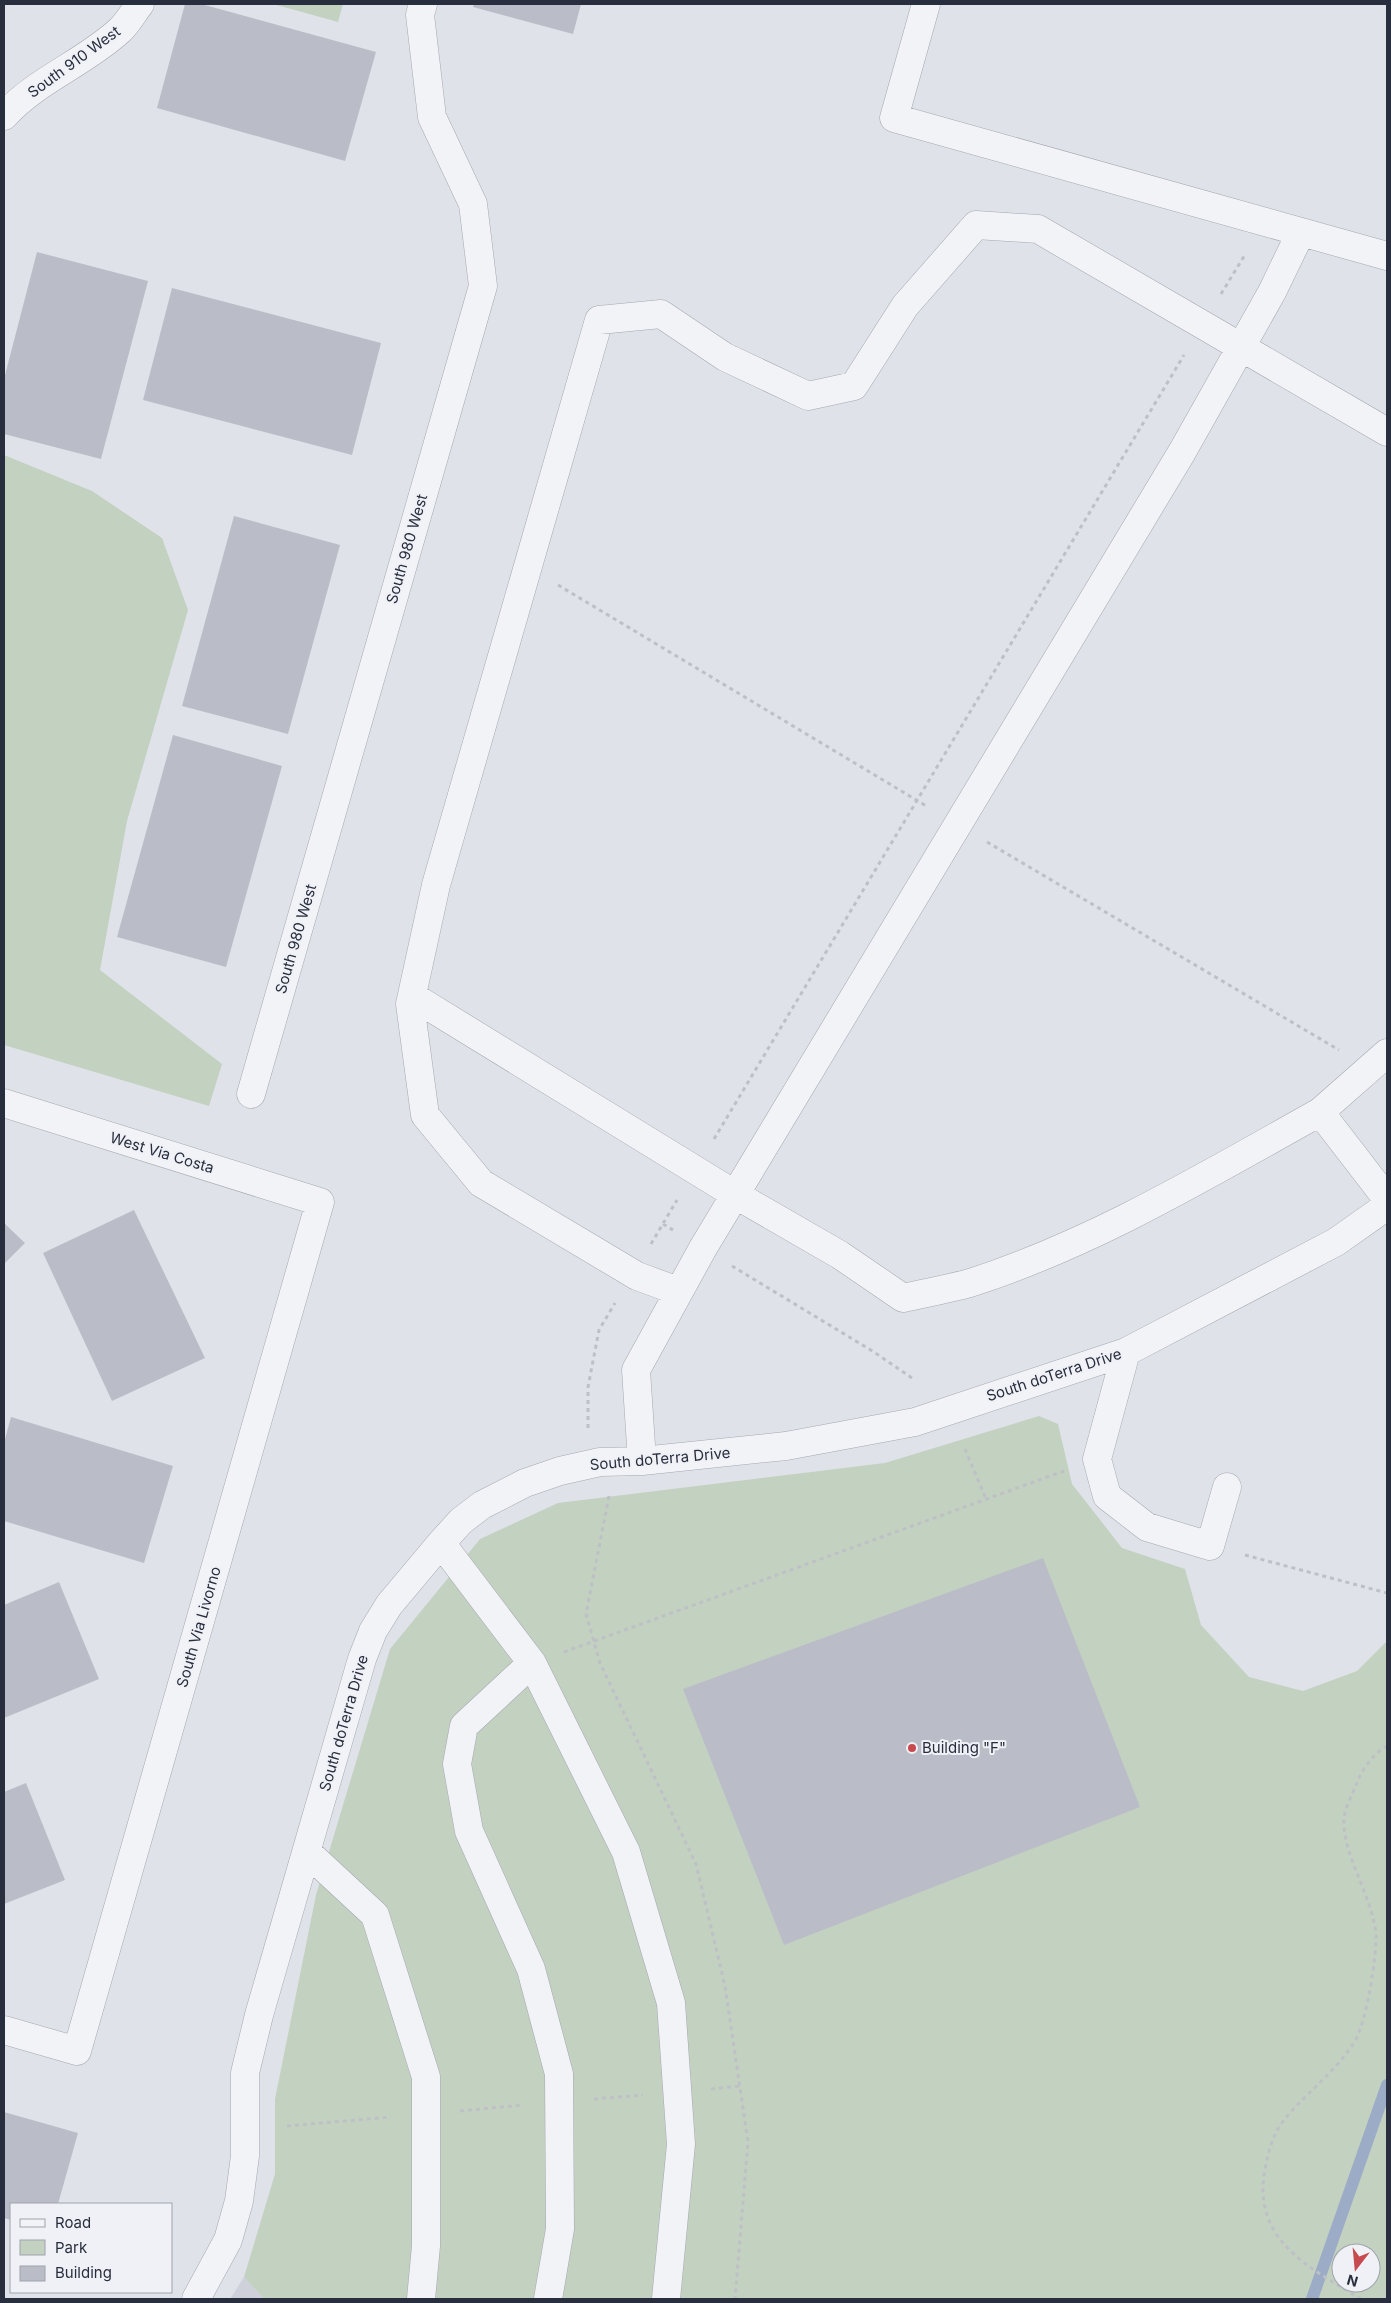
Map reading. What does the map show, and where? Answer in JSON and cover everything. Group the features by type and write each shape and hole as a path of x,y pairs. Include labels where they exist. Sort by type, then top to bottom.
{"street":[{"name":"South 910 West","path":"4,116 24,99 120,30 140,4"},
{"name":"South 980 West","path":"251,1094 483,286 473,204 432,117 420,15 423,4"},
{"path":"926,4 894,118 1387,256"},
{"path":"678,1291 637,1276 481,1183 425,1115 410,1004 436,885 599,320 661,314 725,357 808,396 854,386 905,306 976,225 1038,230 1387,432"},
{"path":"642,1461 636,1370 678,1291 1182,452 1272,292 1301,232"},
{"path":"412,996 736,1195 840,1255 903,1298 969,1283 1075,1242 1169,1196 1320,1112 1387,1053"},
{"name":"West Via Costa","path":"4,1104 320,1202"},
{"path":"1320,1112 1387,1198"},
{"name":"South Via Livorno","path":"4,2030 77,2051 320,1202"},
{"name":"South doTerra Drive","path":"196,2299 228,2240 239,2201 245,2156 245,2073 259,2015 362,1659 373,1631 400,1591 461,1521 482,1505 525,1484 560,1471 600,1462 642,1461 786,1446 915,1422 1126,1352 1336,1242 1387,1206"},
{"path":"1126,1352 1097,1459 1107,1496 1147,1527 1210,1546 1227,1487"},
{"path":"441,1543 532,1663 626,1852 671,2003 681,2144 666,2299"},
{"path":"532,1663 464,1726 458,1764 468,1831 531,1969 559,2074 560,2229 548,2299"},
{"path":"307,1852 375,1914 426,2077 426,2246 420,2299"}],"path":[{"path":"663,1224 874,1352 915,1380"},
{"path":"965,1449 986,1499"},
{"path":"532,1663 1097,1459"},
{"path":"1210,1546 1387,1593"},
{"path":"1361,2299 1296,2258 1275,2236 1265,2210 1263,2177 1272,2139 1288,2114 1330,2075 1356,2040 1372,1984 1376,1936 1372,1908 1349,1849 1344,1818 1360,1775 1379,1750 1387,1746"},
{"path":"288,2126 740,2086"}],"shaded area":[{"path":"244,2277 264,2299 230,2299"}],"green space":[{"path":"273,4 343,4 338,22"},
{"path":"4,455 92,491 162,538 188,610 127,821 100,970 222,1064 209,1106 4,1045"},
{"path":"1039,1416 1058,1424 1072,1484 1122,1548 1185,1569 1201,1625 1249,1677 1303,1691 1357,1671 1387,1641 1387,2299 264,2299 244,2277 275,2174 275,2099 316,1895 390,1649 480,1539 558,1503 885,1463"}],"building":[{"path":"185,4 201,4 376,52 345,161 157,108"},
{"path":"474,4 581,4 573,34 473,7"},
{"path":"37,252 148,281 101,459 4,434 4,379"},
{"path":"172,288 381,343 352,455 143,400"},
{"path":"234,516 340,545 288,734 182,706"},
{"path":"173,735 282,766 226,967 117,937"},
{"path":"134,1210 205,1358 112,1401 43,1253"},
{"path":"4,1223 25,1243 4,1264"},
{"path":"11,1417 173,1466 144,1563 4,1521 4,1443"},
{"name":"Building \"F\"","path":"1043,1558 1140,1807 784,1945 683,1689"},
{"path":"59,1582 99,1679 4,1718 4,1605"},
{"path":"26,1783 65,1880 4,1904 4,1792"},
{"path":"4,2112 78,2133 58,2203 10,2203 10,2220 4,2218"}],"waterway":[{"path":"1312,2299 1387,2085"}],"place":[{"name":"Building \"F\"","path":"912,1748"}]}
